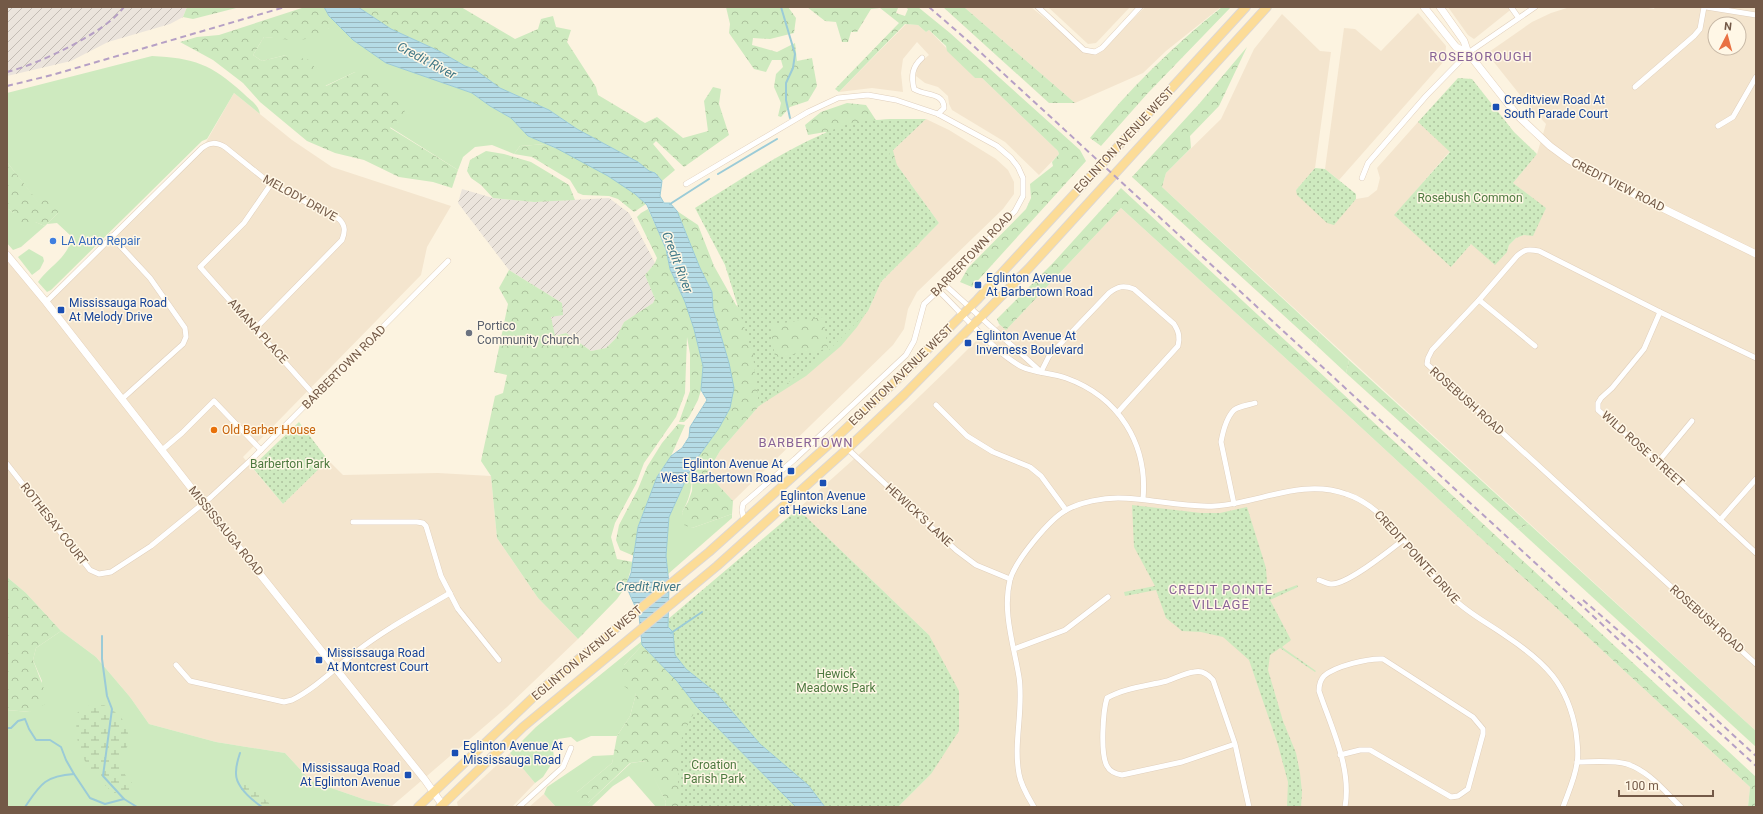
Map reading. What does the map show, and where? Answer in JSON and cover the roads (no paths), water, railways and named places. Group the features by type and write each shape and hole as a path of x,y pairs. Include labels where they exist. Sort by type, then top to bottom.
{"main road":[{"name":"EGLINTON AVENUE WEST","path":"418,807 542,689 709,552 836,438 906,371 969,308 1246,7"},
{"name":"EGLINTON AVENUE WEST","path":"442,806 523,727 717,566 847,449 981,318 1267,7"},
{"name":"CREDITVIEW ROAD","path":"1424,7 1456,48 1468,53"},
{"name":"CREDITVIEW ROAD","path":"1440,7 1464,41 1468,53 1517,115 1550,146 1569,160 1603,179 1756,254"},
{"name":"MISSISSAUGA ROAD","path":"7,255 46,302 203,503 336,669 433,792 442,806"}],"street":[{"path":"1038,7 1084,50 1095,52 1102,48 1140,7"},
{"path":"1511,7 1518,17"},
{"path":"1362,178 1368,163 1373,157 1426,96 1468,53 1518,17 1535,7"},
{"path":"1636,87 1694,36 1700,29 1705,7 1756,15"},
{"path":"922,58 916,64 912,73 914,89 921,93 942,98 944,108 938,114"},
{"path":"1718,126 1733,117 1756,77"},
{"name":"BARBERTOWN ROAD","path":"686,184 808,112 838,98 868,95 896,100 938,114 992,143 1011,158 1018,167 1023,178 1023,196 1015,211 945,285 924,304 914,341 906,355 806,449 743,504 742,510 744,521"},
{"name":"MELODY DRIVE","path":"46,302 209,143 218,143 271,184 339,219 345,228 342,240 256,328"},
{"name":"AMANA PLACE","path":"271,184 244,223 200,267 256,328 315,396"},
{"path":"112,236 150,278 185,328 186,337 183,344 122,399"},
{"name":"ROSEBUSH ROAD","path":"1756,358 1538,251 1530,249 1524,250 1517,256 1479,300 1432,350 1427,364 1756,664"},
{"name":"BARBERTOWN ROAD","path":"203,503 261,450 448,261"},
{"path":"945,285 1041,372"},
{"path":"1041,372 1049,356 1109,293 1118,287 1127,286 1134,289 1174,324 1179,331 1180,338 1178,346 1118,412"},
{"path":"939,291 1002,352 1017,363 1023,367 1066,378 1100,396 1118,412 1128,426 1139,450 1144,479 1144,499"},
{"path":"1479,300 1535,346"},
{"name":"WILD ROSE STREET","path":"1660,312 1639,356 1612,388 1601,398 1598,403 1598,410 1658,462 1756,553"},
{"path":"162,450 182,433 214,401 261,450"},
{"path":"1234,504 1222,442 1223,432 1227,421 1235,409 1255,403"},
{"path":"936,405 967,436 993,452 1030,467 1041,476 1066,510"},
{"path":"1658,462 1692,421"},
{"name":"HEWICK'S LANE","path":"836,438 956,550 976,565 1010,579"},
{"name":"ROTHESAY COURT","path":"7,464 88,568 99,574 111,572 151,546 203,503"},
{"path":"1720,520 1756,479"},
{"name":"CREDIT POINTE DRIVE","path":"1034,807 1027,796 1019,776 1017,742 1021,694 1009,621 1008,603 1010,579 1022,556 1034,539 1066,510 1100,500 1114,498 1144,499 1194,506 1234,504 1293,490 1313,487 1346,493 1367,503 1382,516 1454,599 1535,656 1554,676 1573,714 1577,737 1578,762 1563,807"},
{"path":"353,522 423,523 426,526 441,576 458,609 499,660"},
{"path":"1319,580 1331,584 1346,580 1370,565 1403,540"},
{"path":"176,665 190,681 284,702 298,697 336,669 355,652 386,630 450,593"},
{"path":"1014,649 1066,630 1108,597"},
{"path":"1340,755 1360,750 1370,750 1450,797 1458,796 1468,790 1483,734 1482,728 1474,717 1383,659 1367,659 1332,671 1323,677 1319,690 1347,780 1345,807"},
{"path":"1235,744 1182,762 1122,775 1114,773 1107,767 1104,759 1103,711 1107,698 1115,694 1194,672 1202,672 1209,676 1213,680 1235,744 1249,807"},
{"path":"519,807 563,768 571,748"},
{"path":"1578,762 1627,764 1648,776 1681,807"}],"water":[{"name":"Credit River","path":"324,7 358,7 391,29 439,51 465,66 474,69 500,88 549,110 577,129 638,162 649,171 655,173 662,181 660,196 664,203 670,203 677,211 700,268 712,292 713,309 729,363 734,388 730,408 719,428 693,464 669,517 666,556 669,584 668,627 673,632 675,655 686,669 716,693 760,744 808,785 825,807 796,807 697,707 677,681 642,645 639,615 626,586 631,573 638,527 657,477 671,456 682,448 689,437 690,427 707,400 701,390 703,366 694,329 685,302 670,269 666,249 647,205 635,194 608,176 556,148 528,136 511,118 490,106 472,93 386,63 353,40 329,16"}],"waterway":[{"path":"781,7 795,54 793,68 786,83 786,100 790,118"},
{"path":"718,174 777,139"},
{"path":"670,204 709,179"},
{"path":"671,633 702,612"},
{"path":"102,636 102,659 107,696 112,709 103,776 124,799"},
{"path":"7,728 11,728 18,721 25,719 36,740 50,740 61,747 66,760 90,798 105,804 124,799 137,807"},
{"path":"240,753 236,770 238,782 249,797 262,807"},
{"path":"25,807 39,787 44,783 56,777 74,774"}],"railway":[{"path":"7,72 53,55 87,37 115,17 124,7"},
{"path":"7,86 52,75 285,7"},
{"path":"929,7 967,40 1756,766"},
{"path":"1583,600 1642,651 1756,756"}],"place":[{"name":"Creditview Road At South Parade Court","path":"1496,107"},
{"name":"LA Auto Repair","path":"53,241"},
{"name":"Eglinton Avenue At Barbertown Road","path":"978,285"},
{"name":"Mississauga Road At Melody Drive","path":"61,310"},
{"name":"Portico Community Church","path":"469,333"},
{"name":"Eglinton Avenue At Inverness Boulevard","path":"968,343"},
{"name":"Old Barber House","path":"214,430"},
{"name":"Eglinton Avenue At West Barbertown Road","path":"791,471"},
{"name":"Eglinton Avenue at Hewicks Lane","path":"823,483"},
{"name":"Mississauga Road At Montcrest Court","path":"319,660"},
{"name":"Eglinton Avenue At Mississauga Road","path":"455,753"},
{"name":"Mississauga Road At Eglinton Avenue","path":"408,775"}],"district":[{"name":"ROSEBOROUGH","path":"1481,56"},
{"name":"BARBERTOWN","path":"806,442"},
{"name":"CREDIT POINTE VILLAGE","path":"1221,596"}],"park label":[{"name":"Rosebush Common","path":"1470,198"},
{"name":"Barberton Park","path":"290,464"},
{"name":"Hewick Meadows Park","path":"836,681"},
{"name":"Croation Parish Park","path":"714,772"}]}
